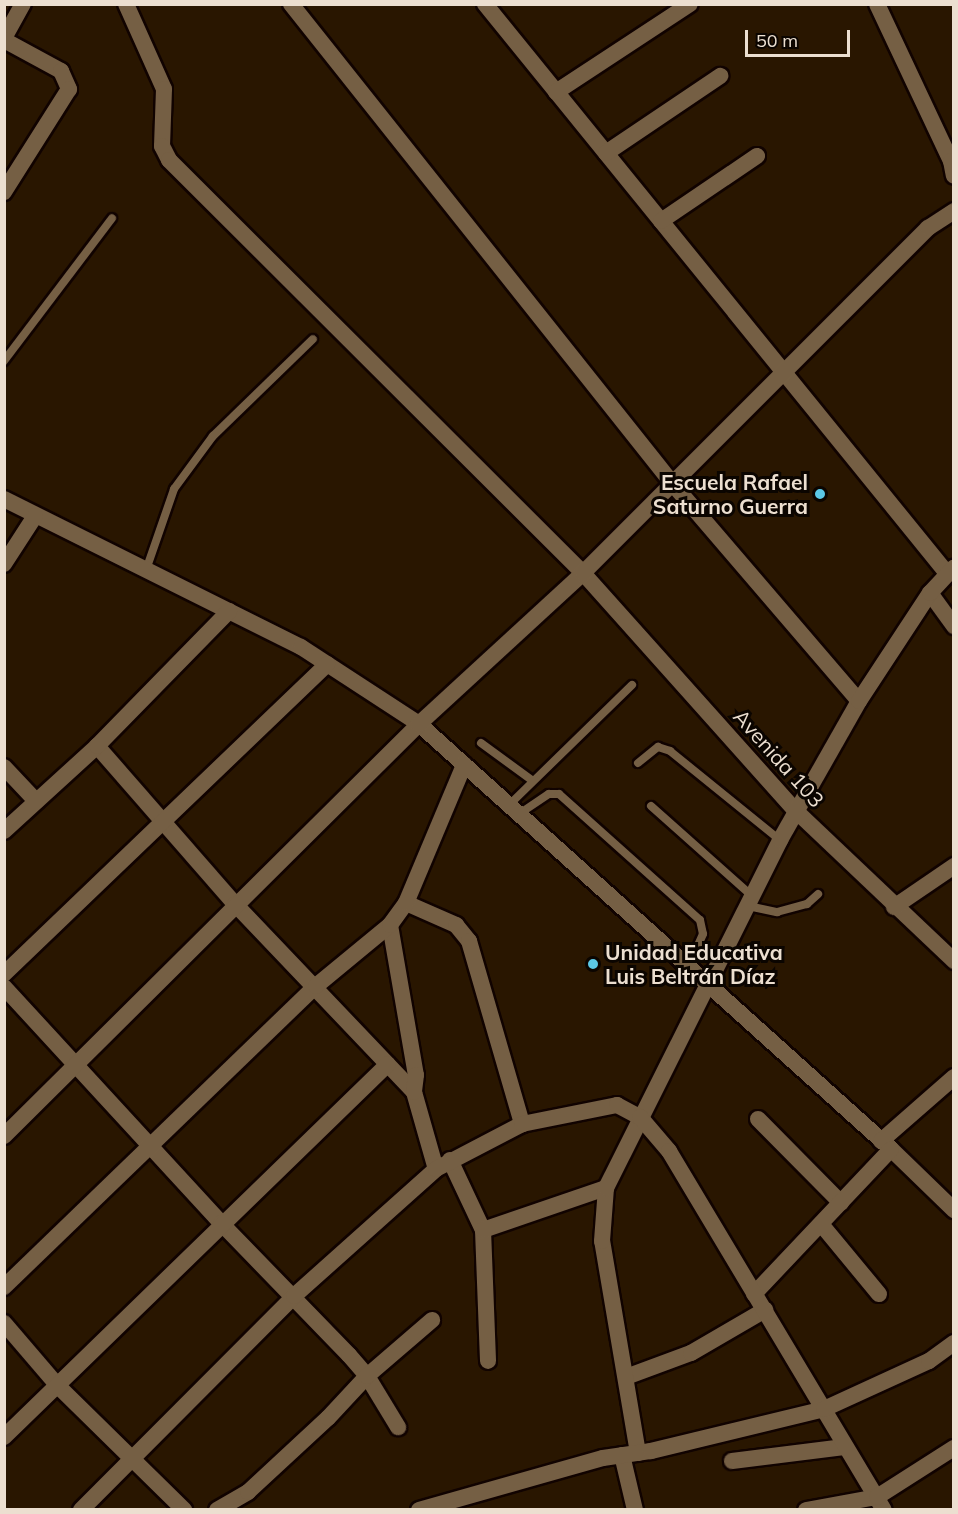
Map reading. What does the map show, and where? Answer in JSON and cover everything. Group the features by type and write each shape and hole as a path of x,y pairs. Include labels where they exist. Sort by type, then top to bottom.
{"street":[{"path":"4,192 69,89 61,71 4,39 24,4"},
{"name":"Avenida 103","path":"126,4 164,89 162,146 170,160 583,573 796,811 954,962"},
{"path":"291,4 672,483 859,701"},
{"path":"485,4 784,373 950,570 930,593 859,701 796,811 606,1188 602,1241 626,1377 635,1509"},
{"path":"556,92 690,4"},
{"path":"877,4 951,160 954,176"},
{"path":"606,153 720,76"},
{"path":"661,221 757,156"},
{"path":"4,1136 76,1067 235,904 418,724 583,573 928,228 954,211"},
{"path":"4,500 229,611 327,664 418,724 710,984 886,1144 954,1210"},
{"path":"4,564 35,516"},
{"path":"930,593 954,626"},
{"path":"4,831 97,746 229,611"},
{"path":"4,974 163,825 327,664"},
{"path":"97,746 163,825 235,904 316,986 414,1092 443,1165 483,1230 488,1361"},
{"path":"4,1287 316,986 390,925 406,903 464,765"},
{"path":"4,767 36,801"},
{"path":"894,907 954,866"},
{"path":"406,903 456,925 469,941 522,1124"},
{"path":"390,925 414,1063 414,1092"},
{"path":"4,987 221,1223 294,1296 367,1376 398,1427"},
{"path":"4,1437 221,1223 388,1064"},
{"path":"754,1294 841,1203 886,1144 954,1077"},
{"path":"81,1509 294,1296 443,1165 522,1124 617,1105 640,1117 669,1150 824,1409 844,1447 881,1503"},
{"path":"758,1119 841,1203"},
{"path":"483,1230 606,1188"},
{"path":"821,1224 879,1294"},
{"path":"626,1377 691,1353 765,1310"},
{"path":"217,1509 248,1492 328,1418 367,1376 432,1320"},
{"path":"4,1323 57,1386 131,1461 184,1509"},
{"path":"419,1509 630,1454 824,1409 929,1361 954,1343"},
{"path":"732,1461 844,1447"},
{"path":"806,1509 881,1503 954,1448"}],"lane":[{"path":"4,361 112,218"},
{"path":"146,570 180,480 213,436 313,339"},
{"path":"514,809 534,781 632,685"},
{"path":"481,743 534,781"},
{"path":"638,763 658,747 670,751 780,840"},
{"path":"514,809 549,795 559,794 700,920 703,934 689,966"},
{"path":"651,806 750,901 777,912 807,904 818,894"}],"place":[{"name":"Escuela Rafael Saturno Guerra","path":"820,494"},
{"name":"Unidad Educativa Luis Beltrán Díaz","path":"593,964"}]}
